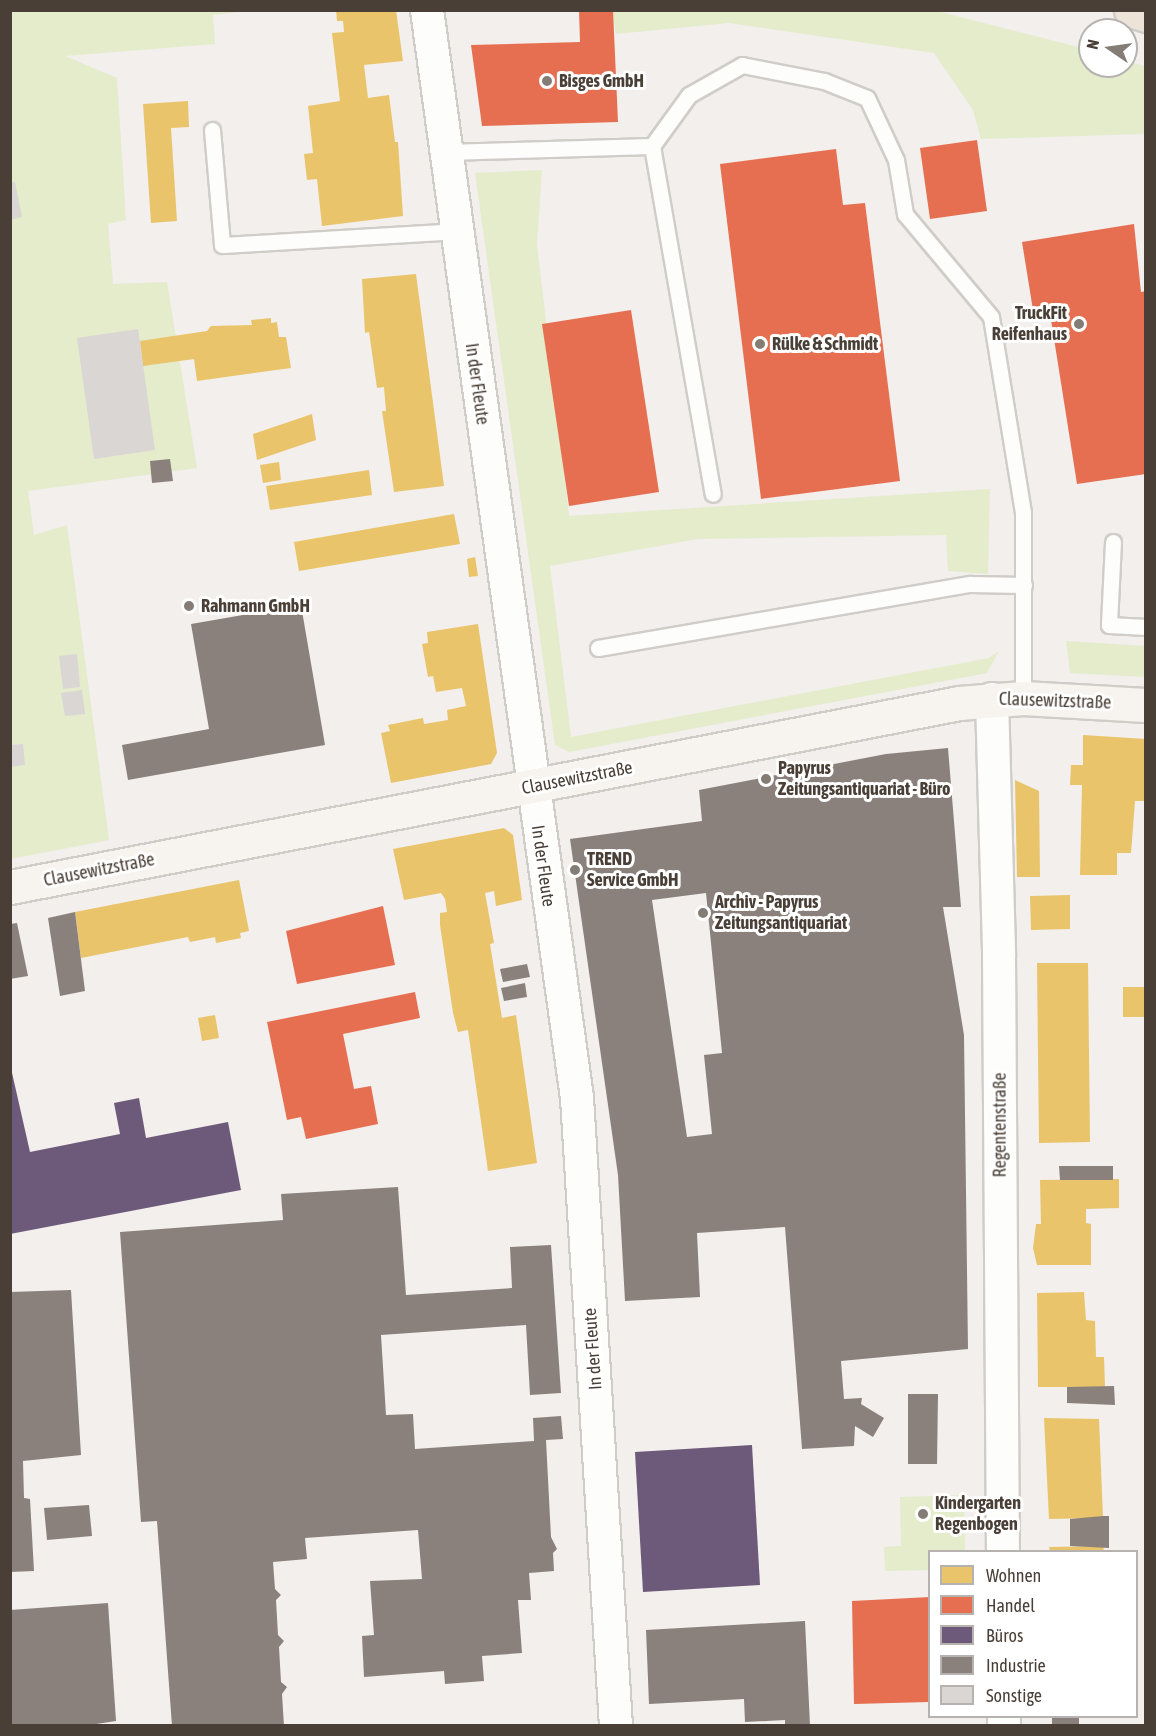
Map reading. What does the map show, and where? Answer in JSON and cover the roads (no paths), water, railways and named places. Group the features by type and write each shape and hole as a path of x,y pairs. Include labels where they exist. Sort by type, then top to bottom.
{"highway":[{"path":"1131,10 1146,15"}],"street":[{"name":"In der Fleute","path":"427,10 532,786 577,1098 616,1725"},
{"name":"Clausewitzstraße","path":"10,887 532,786 1007,699 1146,705"},
{"name":"Regentenstraße","path":"1003,1550 999,956 1007,699"}],"lane":[{"path":"713,494 652,146 689,95 742,65 824,81 867,98 896,160 905,214 991,317 1023,512 1024,585 1007,699"},
{"path":"212,130 222,245 456,231"},
{"path":"445,152 652,146"},
{"path":"1113,542 1109,625 1146,627"},
{"path":"598,648 970,584 1024,585"}],"place":[{"name":"Bisges GmbH","path":"547,81"},
{"name":"TruckFit Reifenhaus","path":"1079,324"},
{"name":"Rülke & Schmidt","path":"760,344"},
{"name":"Rahmann GmbH","path":"189,606"},
{"name":"Papyrus Zeitungsantiquariat - Büro","path":"766,779"},
{"name":"TREND Service GmbH","path":"575,870"},
{"name":"Archiv - Papyrus Zeitungsantiquariat","path":"703,913"},
{"name":"Kindergarten Regenbogen","path":"923,1514"}]}
